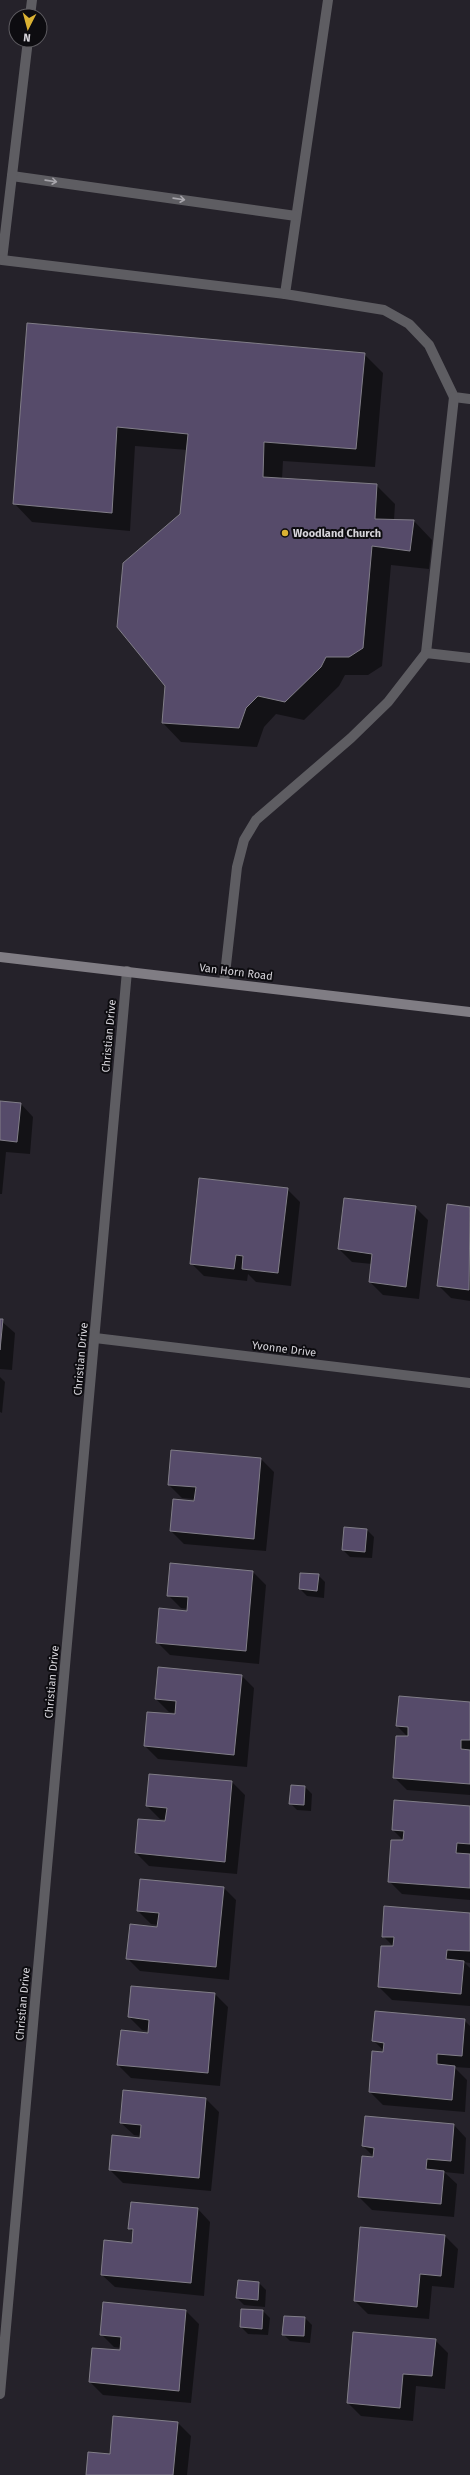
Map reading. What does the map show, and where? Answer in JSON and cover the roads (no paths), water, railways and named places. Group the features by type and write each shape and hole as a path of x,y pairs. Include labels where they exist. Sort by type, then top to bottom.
{"main road":[{"name":"Van Horn Road","path":"0,958 127,971 470,1012"}],"street":[{"path":"285,294 328,0"},
{"path":"27,48 1,260 285,294 384,310 409,324 429,345 454,397 426,653 388,702 351,738 256,820 244,840 237,867 224,983"},
{"path":"12,176 296,216"},
{"path":"454,397 470,399"},
{"path":"426,653 470,658"},
{"name":"Christian Drive","path":"0,2394 127,971"},
{"name":"Yvonne Drive","path":"95,1338 470,1384"}],"place":[{"name":"Woodland Church","path":"285,533"}]}
